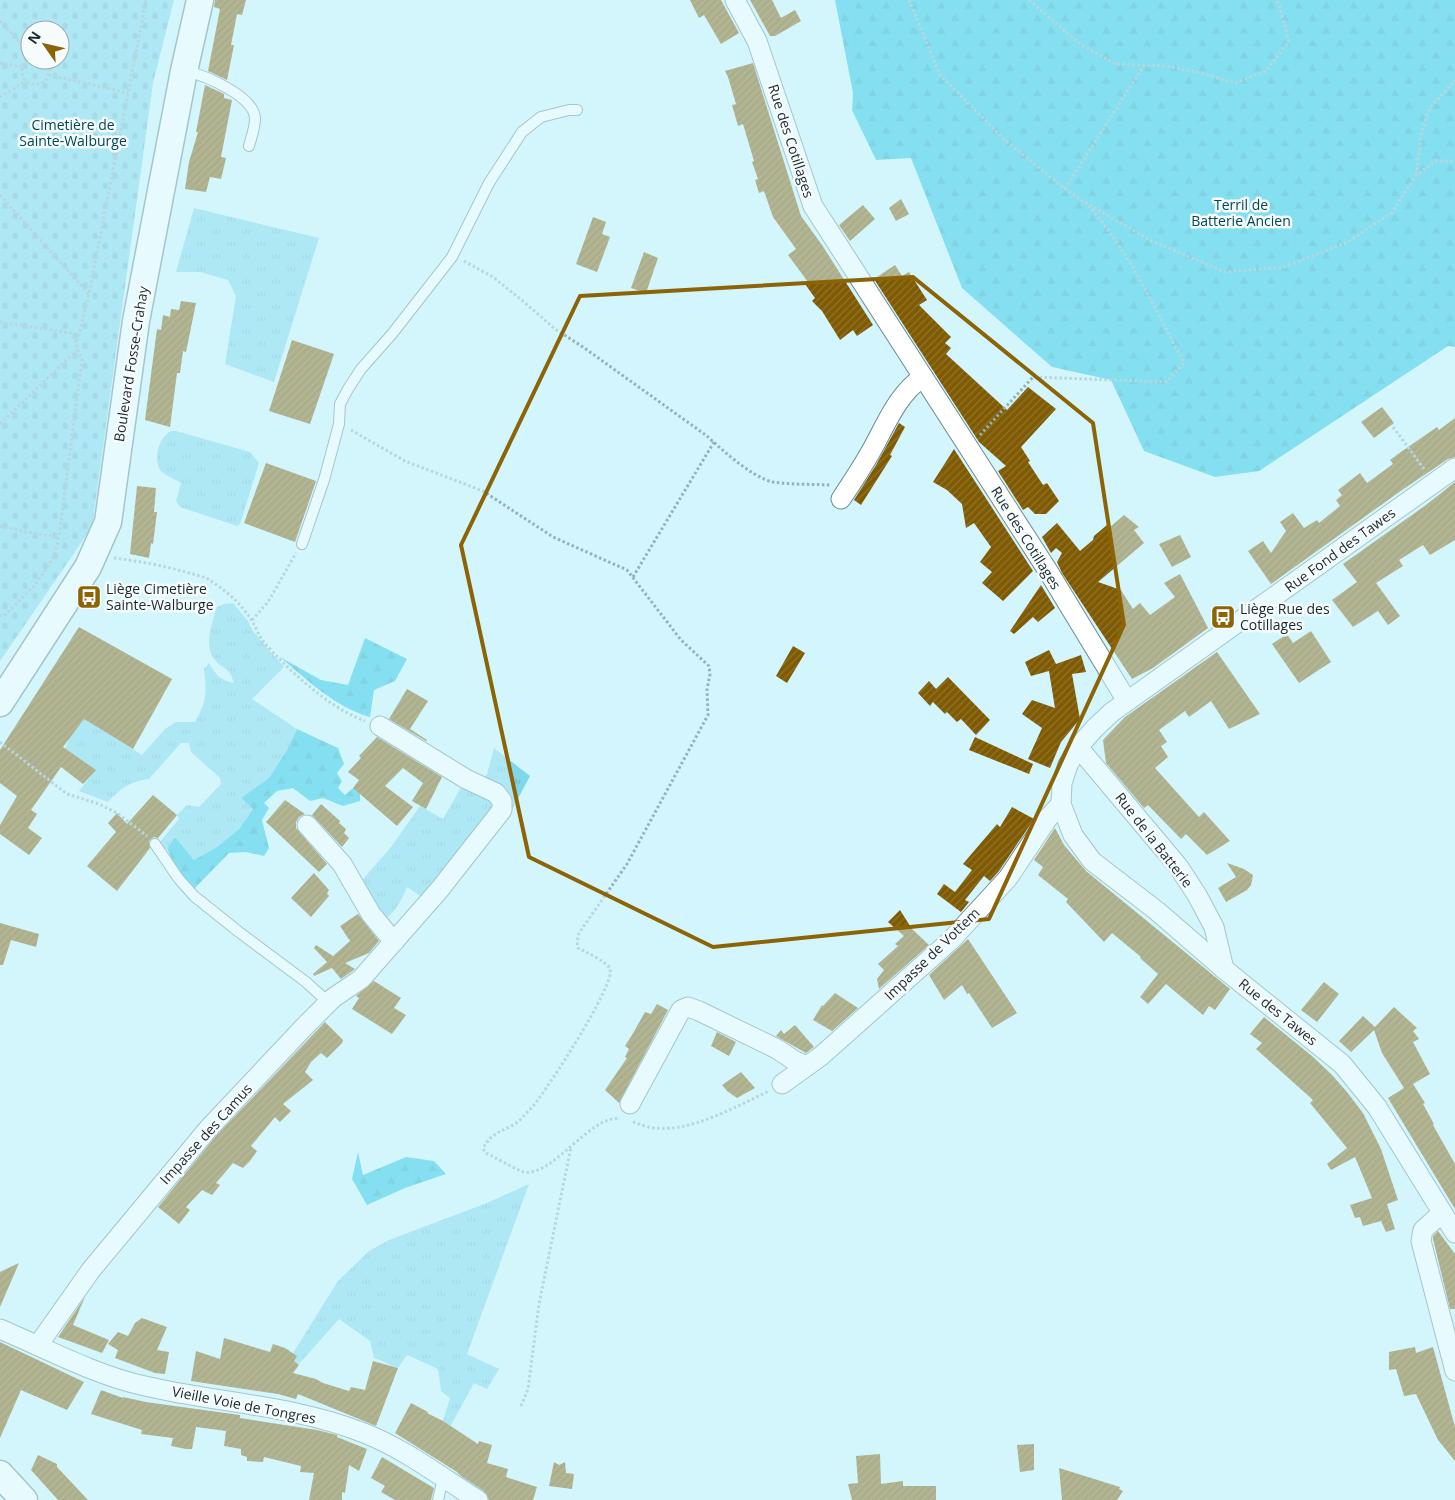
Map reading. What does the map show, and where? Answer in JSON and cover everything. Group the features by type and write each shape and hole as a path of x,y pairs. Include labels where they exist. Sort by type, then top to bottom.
{"street":[{"name":"Boulevard Fosse-Crahay","path":"0,703 88,567 108,522 136,321 184,70 200,0"},
{"name":"Rue des Cotillages","path":"736,0 758,41 813,206 1048,571 1126,701"},
{"path":"846,492 906,392 915,382 923,377"},
{"name":"Rue Fond des Tawes","path":"1126,701 1455,468"},
{"name":"Rue des Tawes","path":"1126,701 1095,728 1078,747 1068,765 1062,783 1061,804 1073,835 1092,861 1157,911 1224,969 1342,1064 1377,1107 1455,1233"},
{"name":"Impasse des Camus","path":"38,1345 91,1270 208,1129 328,1003 361,979 440,889 502,810 502,801 496,793 466,779 380,726"},
{"name":"Rue de la Batterie","path":"1078,747 1178,866 1197,894 1214,927 1224,969"},
{"name":"Impasse de Vottem","path":"782,1084 828,1050 951,940 1008,878 1048,818 1061,804"},
{"path":"307,825 342,864 371,914 394,942"},
{"path":"630,1104 681,1010 688,1007 807,1066"},
{"path":"1442,1213 1424,1230 1421,1240 1455,1371"},
{"name":"Vieille Voie de Tongres","path":"0,1329 114,1378 145,1386 318,1418 364,1433 394,1447 478,1500"},
{"path":"0,1474 24,1500"}],"lane":[{"path":"184,70 202,75 218,83 251,105 255,118 249,146"},
{"path":"302,544 324,480 339,424 340,404 356,376 392,334 452,257 489,183 522,132 541,117 577,110"},
{"path":"155,844 178,878 194,896 306,982 328,1003"},
{"path":"438,1500 443,1478"}],"path":[{"path":"0,616 6,614 35,585 54,556 59,536 82,360 77,350 77,342 89,294 146,0"},
{"path":"909,0 940,75 1004,140 1064,189 1086,203 1150,240 1225,272 1284,267 1348,242 1390,213 1416,176 1435,161 1455,160"},
{"path":"1029,0 1081,45 1116,64 1165,66 1197,72 1235,83 1266,71 1290,41 1276,0"},
{"path":"0,21 20,43"},
{"path":"0,63 20,67"},
{"path":"1064,189 1144,66"},
{"path":"21,70 26,81 32,84 39,84 45,81 50,70"},
{"path":"49,75 128,93"},
{"path":"1416,176 1422,130 1430,108 1455,80"},
{"path":"0,97 26,81"},
{"path":"0,195 89,294"},
{"path":"968,448 1033,377 1166,382 1184,363 1131,264 1103,221 1086,203"},
{"path":"452,257 464,261 493,277 555,329 583,347 714,442 750,471 771,482 846,492"},
{"path":"0,322 71,333 77,342"},
{"path":"0,424 77,350"},
{"path":"339,424 404,461 483,491 553,537 627,570 681,640 709,666 710,674 707,690 708,715 627,864 579,933 578,948 606,964 610,970 610,980 560,1068 534,1105 518,1121 492,1134 483,1149 486,1153 525,1172 535,1171 557,1158 602,1122 615,1118 655,1128 674,1128 698,1122 782,1084"},
{"path":"1393,427 1434,483"},
{"path":"632,577 714,442"},
{"path":"0,526 37,534 59,536"},
{"path":"252,620 268,602 302,544"},
{"path":"94,555 206,577 228,593 252,620 261,639 284,664 306,683 335,705 359,719 380,726"},
{"path":"0,742 67,794 117,812 128,819 155,844"},
{"path":"521,1406 528,1389 539,1304 571,1146"}],"highlighted area":[{"path":"913,277 1093,423 1124,625 989,919 713,947 529,857 461,545 580,296"}],"green space":[{"name":"Cimetière de Sainte-Walburge","path":"0,0 174,0 153,83 92,527 0,661"},
{"name":"Terril de Batterie Ancien","path":"835,0 1455,0 1455,347 1448,346 1259,471 1215,477 1144,451 1111,380 1052,367 962,288 911,158 876,160 852,110 853,93"},
{"path":"194,208 319,238 274,382 225,364 236,296 228,280 200,272 176,272"},
{"path":"171,431 250,452 259,463 240,524 237,526 180,507 176,501 181,483 162,472 157,460 160,443"},
{"path":"233,603 248,621 253,631 284,667 252,699 297,729 287,750 269,778 241,798 253,809 239,829 217,847 194,860 175,837 167,849 160,842 179,819 177,815 187,805 199,807 221,784 220,778 191,752 189,743 181,743 149,779 126,786 108,802 79,791 95,770 65,749 70,737 84,719 142,755 165,729 176,722 195,722 204,702 206,684 204,669 209,663 225,681 234,683 228,671 218,664 211,654 209,641 217,607"},
{"path":"365,638 407,659 395,681 374,690 370,717 333,700 280,657 321,680 348,685"},
{"path":"297,729 338,748 344,764 337,773 342,781 338,788 345,795 353,788 360,793 360,801 343,806 323,798 310,801 293,788 277,791 264,803 269,808 262,820 269,848 264,856 246,852 229,853 194,889 182,878 167,849 175,837 194,860 217,847 239,829 253,809 241,798 269,778 287,750"},
{"path":"494,748 530,776 513,808 503,819 483,779 487,774"},
{"path":"464,782 487,794 495,806 426,900 407,887 397,906 382,922 357,886 391,847 420,806 443,819"},
{"path":"358,1152 363,1175 406,1157 434,1161 446,1174 405,1188 367,1205 352,1179"},
{"path":"529,1184 467,1354 499,1369 487,1389 474,1383 450,1427 443,1421 450,1398 441,1391 438,1369 407,1355 398,1368 374,1358 370,1341 339,1319 299,1364 294,1361 293,1353 338,1281 369,1251 389,1240 487,1203"}],"building":[{"path":"215,0 246,0 242,15 237,14 231,45 234,45 227,80 208,71 220,9 214,7"},
{"path":"690,0 721,0 739,33 721,44 704,15 699,18"},
{"path":"750,0 772,0 781,18 795,10 801,21 775,36 770,36"},
{"path":"753,63 801,216 822,245 873,325 857,336 853,330 840,340 822,311 812,301 815,298 805,284 808,282 788,255 796,249 773,217 764,191 759,193 755,180 758,179 752,162 754,161 743,124 738,126 732,105 736,104 725,71"},
{"path":"205,85 224,94 224,98 232,100 221,157 226,158 221,179 210,177 206,192 185,189 189,162 198,132 196,132"},
{"path":"901,199 909,214 896,221 889,208"},
{"path":"863,205 875,219 850,241 839,225"},
{"path":"593,217 606,222 602,234 610,237 597,272 576,264"},
{"path":"644,252 658,258 646,293 631,288"},
{"path":"895,265 902,276 909,272 927,300 919,305 951,337 945,343 951,348 946,354 1007,410 1028,387 1056,409 1021,447 1043,485 1047,483 1059,501 1046,514 1035,514 1028,507 1023,510 998,471 1006,466 979,442 874,279"},
{"path":"181,301 196,303 186,352 183,351 180,373 177,373 170,427 145,420 157,329 161,330 163,315 170,317 171,309 179,310"},
{"path":"292,340 334,354 310,424 269,411"},
{"path":"1382,407 1394,423 1374,438 1361,422"},
{"path":"1455,418 1455,457 1448,459 1402,490 1271,584 1248,551 1263,541 1271,553 1286,531 1280,522 1293,513 1304,528 1317,520 1319,523 1340,506 1336,500 1342,495 1338,490 1360,473 1367,483 1393,464 1390,460 1398,454 1437,427 1439,430"},
{"path":"899,423 905,427 890,455 892,456 861,505 854,500"},
{"path":"954,449 1033,571 1003,601 982,583 992,572 980,562 991,547 974,523 966,528 962,504 947,490 933,482"},
{"path":"266,463 316,481 295,542 244,523"},
{"path":"1455,482 1455,540 1430,555 1423,545 1399,560 1403,566 1376,583 1400,616 1388,625 1378,611 1353,627 1332,600 1357,582 1343,564"},
{"path":"137,486 156,488 154,512 157,512 153,544 151,543 149,558 130,554"},
{"path":"1124,515 1139,527 1134,530 1144,543 1098,582 1121,590 1133,609 1140,603 1150,615 1175,597 1164,583 1180,574 1208,628 1153,668 1132,679 1062,573 1057,562 1062,553 1056,548 1051,553 1042,537 1057,523 1080,551 1107,525 1109,528"},
{"path":"1180,535 1191,557 1172,567 1159,544"},
{"path":"1041,585 1055,608 1038,622 1033,617 1014,634 1010,631"},
{"path":"79,627 172,679 133,749 84,719 63,747 96,770 83,784 61,767 31,810 37,814 28,828 42,838 29,855 0,834 0,825 17,796 0,783 0,750"},
{"path":"1311,631 1331,662 1299,683 1272,644 1287,634 1293,643"},
{"path":"793,646 805,653 787,683 776,676"},
{"path":"1049,650 1056,664 1081,655 1086,672 1072,674 1080,719 1061,742 1050,768 1028,759 1042,728 1022,714 1032,700 1055,708 1049,671 1031,676 1025,662"},
{"path":"1217,652 1260,714 1229,729 1211,701 1189,717 1185,711 1159,730 1167,742 1161,746 1168,757 1155,768 1199,817 1204,812 1230,841 1207,855 1186,834 1181,839 1148,805 1144,808 1106,763 1103,740 1125,717"},
{"path":"948,677 990,720 976,735 961,719 957,722 947,712 945,714 933,702 930,706 918,693 929,681 936,689"},
{"path":"407,689 428,701 410,729 426,741 389,719"},
{"path":"377,737 442,777 426,809 412,801 423,783 403,768 385,786 413,807 397,826 353,788 359,780 348,772 361,758 359,756"},
{"path":"975,737 1033,764 1029,774 969,750"},
{"path":"153,795 177,815 158,838 154,837 149,841 150,848 117,891 87,866 116,832 108,823 117,813 127,824"},
{"path":"285,800 305,814 299,817 296,822 296,828 327,864 319,872 266,822"},
{"path":"321,804 346,829 344,833 349,838 342,847 312,815"},
{"path":"1012,807 1034,819 999,871 990,881 984,876 965,900 969,902 961,912 937,894 944,884 955,892 972,870 963,864 997,824 1000,827"},
{"path":"1055,828 1064,845 1086,871 1230,989 1215,1010 1209,1006 1203,1015 1166,984 1148,1004 1140,997 1158,974 1112,933 1104,942 1066,902 1068,899 1038,875 1043,867 1034,860"},
{"path":"1227,863 1244,869 1253,875 1251,885 1247,890 1226,902 1218,888 1236,877"},
{"path":"314,873 329,890 327,893 329,896 311,917 291,898"},
{"path":"900,910 912,929 929,945 879,989 877,979 884,970 878,964 898,946 895,944 904,936 888,922"},
{"path":"358,914 379,941 369,953 345,963 355,969 341,979 332,968 314,976 313,974 327,962 314,948 316,945 333,956 350,941 340,926"},
{"path":"0,923 39,934 36,947 11,940 3,965 0,965"},
{"path":"968,939 1017,1013 992,1028 962,985 944,1000 929,975"},
{"path":"374,981 401,998 394,1008 406,1015 392,1034 352,1009 359,998 356,996"},
{"path":"1324,982 1339,994 1317,1022 1301,1010"},
{"path":"835,993 858,1008 832,1031 813,1020 822,1005"},
{"path":"657,1004 668,1010 619,1103 605,1090 627,1058 625,1057 629,1049 625,1046 645,1012 651,1014"},
{"path":"1394,1007 1417,1028 1413,1031 1419,1039 1413,1042 1430,1074 1413,1084 1425,1103 1423,1104 1433,1125 1455,1164 1455,1209 1388,1098 1404,1088 1382,1053 1374,1030 1351,1052 1339,1041 1363,1016 1375,1027"},
{"path":"1264,1017 1332,1075 1363,1113 1381,1149 1398,1200 1387,1204 1395,1229 1386,1232 1381,1221 1363,1226 1360,1217 1355,1218 1350,1205 1372,1198 1355,1157 1331,1170 1327,1164 1347,1148 1310,1103 1313,1100 1256,1049 1262,1043 1250,1034"},
{"path":"325,1022 343,1040 342,1043 327,1058 321,1053 311,1062 305,1072 313,1080 283,1104 291,1111 280,1122 275,1117 251,1146 257,1151 250,1161 243,1168 233,1163 216,1183 220,1185 212,1195 202,1190 186,1207 190,1210 179,1224 158,1207 216,1136"},
{"path":"795,1025 814,1047 806,1053 776,1036 781,1030 784,1034"},
{"path":"717,1032 736,1042 729,1056 711,1046"},
{"path":"741,1072 755,1088 737,1098 722,1085"},
{"path":"1438,1231 1455,1254 1455,1309 1450,1309 1433,1239 1433,1236"},
{"path":"19,1263 0,1307 0,1272"},
{"path":"85,1297 73,1325 109,1340 102,1353 58,1337"},
{"path":"142,1318 167,1327 157,1350 169,1352 165,1374 155,1373 115,1358 118,1350 108,1344 118,1332 128,1336 135,1323"},
{"path":"224,1338 270,1352 273,1344 285,1348 297,1356 294,1361 299,1365 293,1373 349,1391 351,1387 365,1390 373,1361 398,1368 376,1426 298,1394 296,1399 278,1394 191,1381 196,1351 220,1359"},
{"path":"0,1342 84,1382 67,1410 21,1390 0,1438"},
{"path":"1415,1347 1416,1353 1433,1347 1455,1427 1455,1461 1438,1440 1416,1394 1404,1396 1396,1369 1389,1370 1389,1352"},
{"path":"101,1390 123,1398 240,1415 240,1418 317,1430 337,1435 337,1437 367,1449 359,1471 349,1465 345,1493 342,1492 342,1500 309,1500 314,1473 300,1472 301,1466 264,1457 263,1462 247,1461 247,1457 241,1455 241,1449 224,1446 226,1431 196,1427 192,1449 171,1446 173,1438 141,1434 142,1430 91,1414"},
{"path":"411,1403 478,1444 479,1441 492,1445 487,1463 508,1469 506,1477 537,1487 533,1500 489,1500 484,1491 395,1433"},
{"path":"1034,1444 1034,1470 1020,1472 1017,1445"},
{"path":"880,1454 881,1484 903,1481 903,1486 936,1486 936,1500 852,1500 848,1484 858,1483 856,1456"},
{"path":"38,1455 57,1464 57,1467 88,1500 58,1500 31,1470"},
{"path":"382,1457 434,1488 431,1500 395,1500 381,1492 385,1486 371,1478"},
{"path":"554,1462 559,1465 565,1462 566,1473 574,1474 572,1489 549,1486"},
{"path":"1059,1468 1120,1487 1119,1489 1123,1491 1117,1500 1062,1500"}],"place":[{"name":"Liège Cimetière Sainte-Walburge","path":"89,597"},
{"name":"Liège Rue des Cotillages","path":"1223,617"}]}
